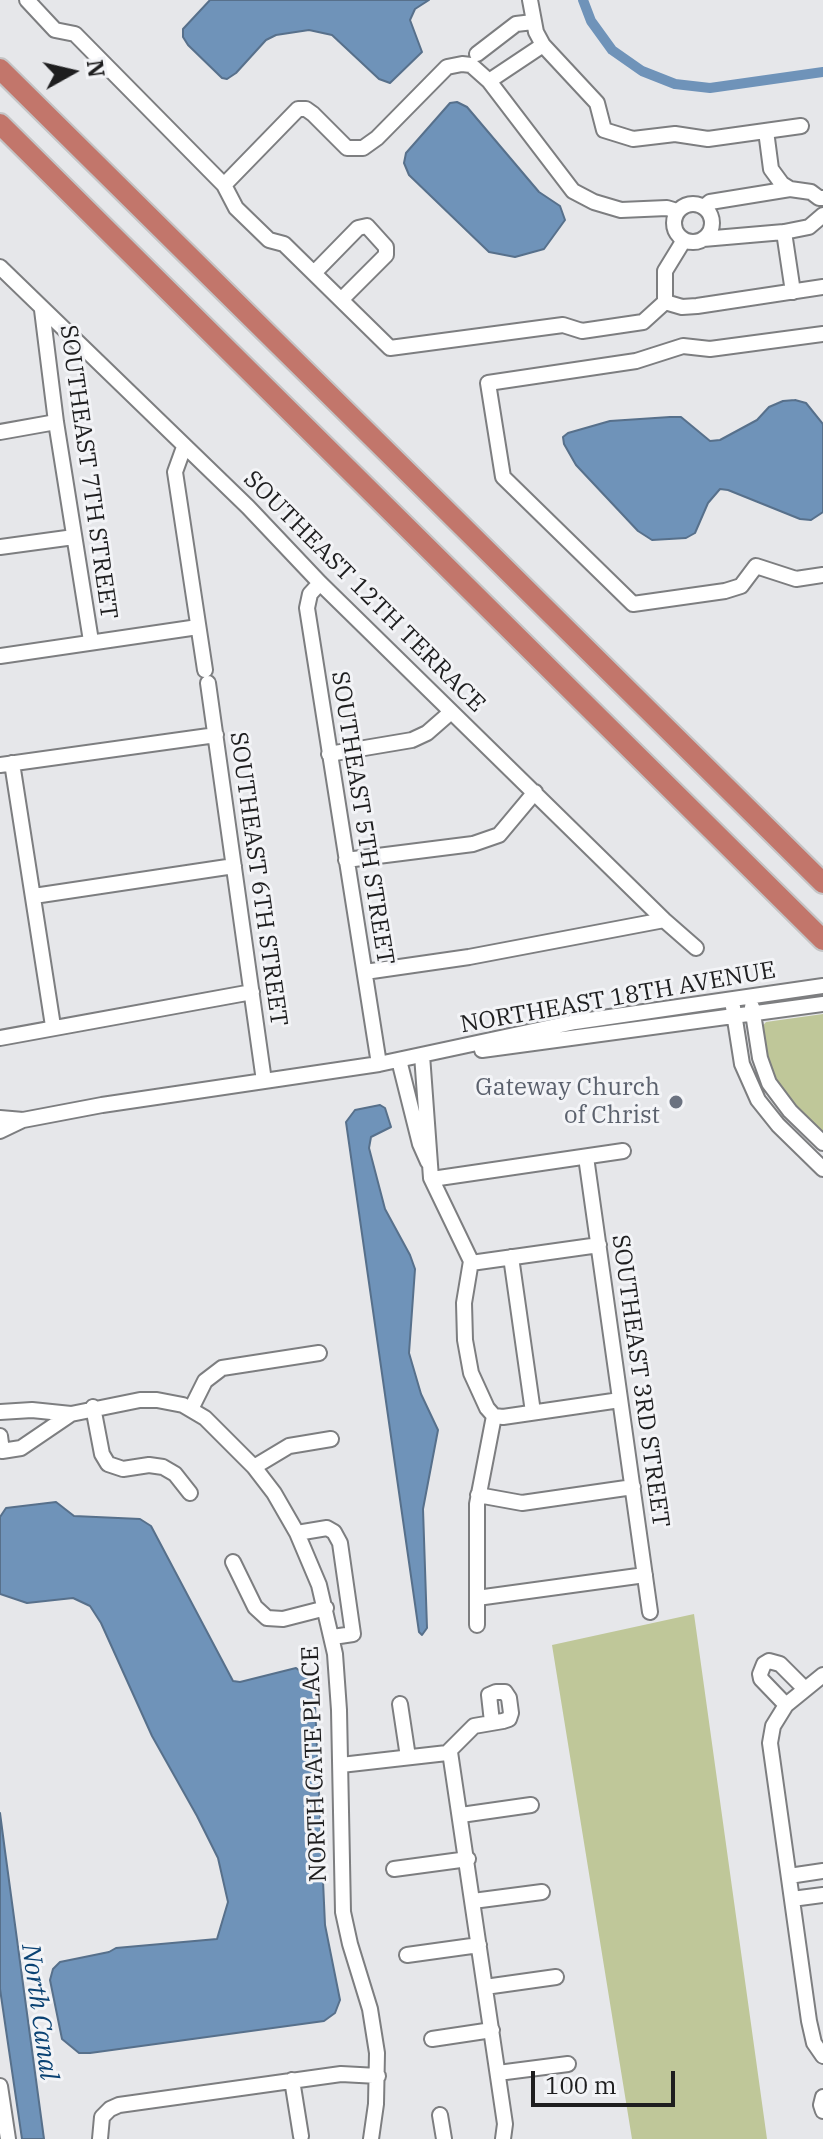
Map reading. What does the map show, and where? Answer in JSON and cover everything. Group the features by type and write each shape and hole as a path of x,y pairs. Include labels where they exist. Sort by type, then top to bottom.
{"highway":[{"path":"0,69 823,883"},
{"path":"0,124 823,940"}],"street":[{"path":"27,0 55,30 75,34 224,185 236,208 269,240 284,244 390,348 563,325 582,331 643,322 665,302 665,271 684,240"},
{"path":"530,0 533,22 543,45 597,103 604,130 633,139 675,134 708,139 801,126"},
{"path":"477,54 516,24 533,22"},
{"path":"489,81 543,45"},
{"path":"224,185 298,109 306,109 313,114 347,148 363,148 377,138 447,67 471,65 489,81 573,191 607,207 635,211 667,208 677,211"},
{"path":"766,131 771,169 790,189"},
{"path":"703,239 809,227 822,215 821,198 811,192 790,189 710,202 704,207"},
{"path":"687,204 704,207 712,223 708,235 697,242 684,240 673,224 677,211 687,204"},
{"path":"314,273 358,228 367,226 386,247 386,255 342,299"},
{"path":"784,232 793,292"},
{"name":"SOUTHEAST 12TH TERRACE","path":"0,267 248,507 451,712 696,948"},
{"path":"665,302 682,307 697,306 823,287"},
{"name":"SOUTHEAST 7TH STREET","path":"42,310 56,422 91,641"},
{"path":"823,334 710,349 683,346 636,361 488,383 503,477 633,604 725,591 741,586 756,566 796,579 823,575"},
{"path":"0,432 56,422"},
{"name":"SOUTHEAST 6TH STREET","path":"184,447 175,472 216,735 264,1081"},
{"path":"0,547 74,537"},
{"name":"SOUTHEAST 5TH STREET","path":"320,583 310,594 307,608 379,1064"},
{"path":"0,656 198,627"},
{"path":"329,754 412,740 427,733 451,712"},
{"path":"53,1026 34,896 6,764 216,735"},
{"path":"346,860 473,844 499,835 535,792"},
{"path":"34,896 234,866"},
{"path":"365,972 469,957 664,920"},
{"name":"NORTHEAST 18TH AVENUE","path":"0,1131 23,1120 138,1099 379,1064 575,1022 823,986"},
{"path":"0,1038 252,992"},
{"path":"751,996 760,1058 769,1083 790,1111 823,1143"},
{"path":"732,998 742,1064 758,1100 778,1125 823,1169"},
{"name":"NORTHEAST 18TH AVENUE","path":"422,1055 540,1043 823,1004"},
{"path":"422,1055 431,1173"},
{"path":"399,1060 420,1144 471,1263 464,1303 465,1340 471,1373 494,1416"},
{"name":"NORTHEAST 18TH AVENUE","path":"0,1118 23,1120"},
{"path":"431,1173 623,1151"},
{"name":"SOUTHEAST 3RD STREET","path":"586,1157 650,1612"},
{"path":"471,1263 599,1245"},
{"path":"511,1257 533,1412"},
{"path":"191,1409 205,1381 218,1370 319,1353"},
{"name":"NORTH GATE PLACE","path":"71,1414 93,1407 148,1400 175,1403 191,1409 216,1427 254,1467 274,1493 297,1533 326,1608 333,1637 341,1765 343,1912 372,2018 378,2076 371,2139"},
{"path":"494,1416 620,1400"},
{"path":"93,1407 102,1454 108,1464 123,1469 149,1465 163,1467 175,1474 190,1493"},
{"path":"0,1412 25,1410 71,1414"},
{"path":"0,1436 2,1451 21,1448 71,1414"},
{"path":"477,1625 478,1495 494,1416"},
{"path":"254,1467 285,1448 331,1439"},
{"path":"478,1495 522,1503 633,1487"},
{"path":"297,1533 327,1528 338,1539 353,1634 333,1637"},
{"path":"233,1562 255,1607 267,1618 283,1619 326,1608"},
{"path":"477,1598 645,1575"},
{"path":"823,1675 795,1697 773,1726 770,1743 812,2034 823,2056"},
{"path":"400,1704 408,1757"},
{"path":"341,1765 450,1752 471,1728 492,1722"},
{"path":"450,1752 492,2030 505,2124 504,2139"},
{"path":"461,1815 531,1805"},
{"path":"394,1869 468,1859"},
{"path":"789,1876 823,1871"},
{"path":"473,1901 542,1892"},
{"path":"792,1899 823,1895"},
{"path":"407,1955 479,1945"},
{"path":"485,1987 556,1977"},
{"path":"432,2039 492,2030"},
{"path":"498,2073 568,2064"},
{"path":"100,2139 102,2117 110,2109 125,2104 343,2074 378,2076"},
{"path":"292,2080 301,2136"},
{"path":"0,2086 8,2139"},
{"path":"823,2097 823,2111"},
{"path":"440,2115 444,2139"}],"green space":[{"path":"823,1014 823,1136 777,1085 766,1060 761,1028 766,1022"},
{"path":"694,1614 767,2139 632,2139 552,1645"}],"water":[{"path":"210,0 429,0 415,9 410,20 422,52 390,83 379,79 332,35 309,30 276,35 266,40 236,73 227,79 222,78 183,37 183,29"},
{"path":"457,102 467,107 539,192 560,206 565,220 544,249 515,257 489,252 409,175 404,163 406,153 450,103"},
{"path":"795,400 806,403 823,424 823,512 811,520 800,519 720,489 708,503 695,533 686,538 652,540 638,531 576,465 564,444 563,437 568,433 610,421 670,417 681,417 710,441 720,440 757,420 769,407"},
{"path":"380,1105 385,1108 391,1127 371,1137 369,1148 385,1209 415,1269 409,1353 421,1394 438,1430 423,1509 427,1628 422,1635 419,1632 346,1122 355,1110"},
{"path":"56,1502 74,1516 140,1519 151,1526 233,1681 296,1668 314,1682 325,1925 340,2000 335,2013 324,2021 90,2053 79,2053 62,2039 50,1980 53,1969 60,1962 116,1948 217,1939 228,1902 218,1858 152,1736 101,1623 90,1606 73,1598 27,1603 0,1594 0,1517 6,1508"},
{"name":"North Canal","path":"0,1813 44,2139 22,2139 0,1989"}],"waterway":[{"path":"583,0 591,21 612,50 642,71 675,84 710,88 823,72"}],"place":[{"name":"Gateway Church of Christ","path":"676,1102"}]}
